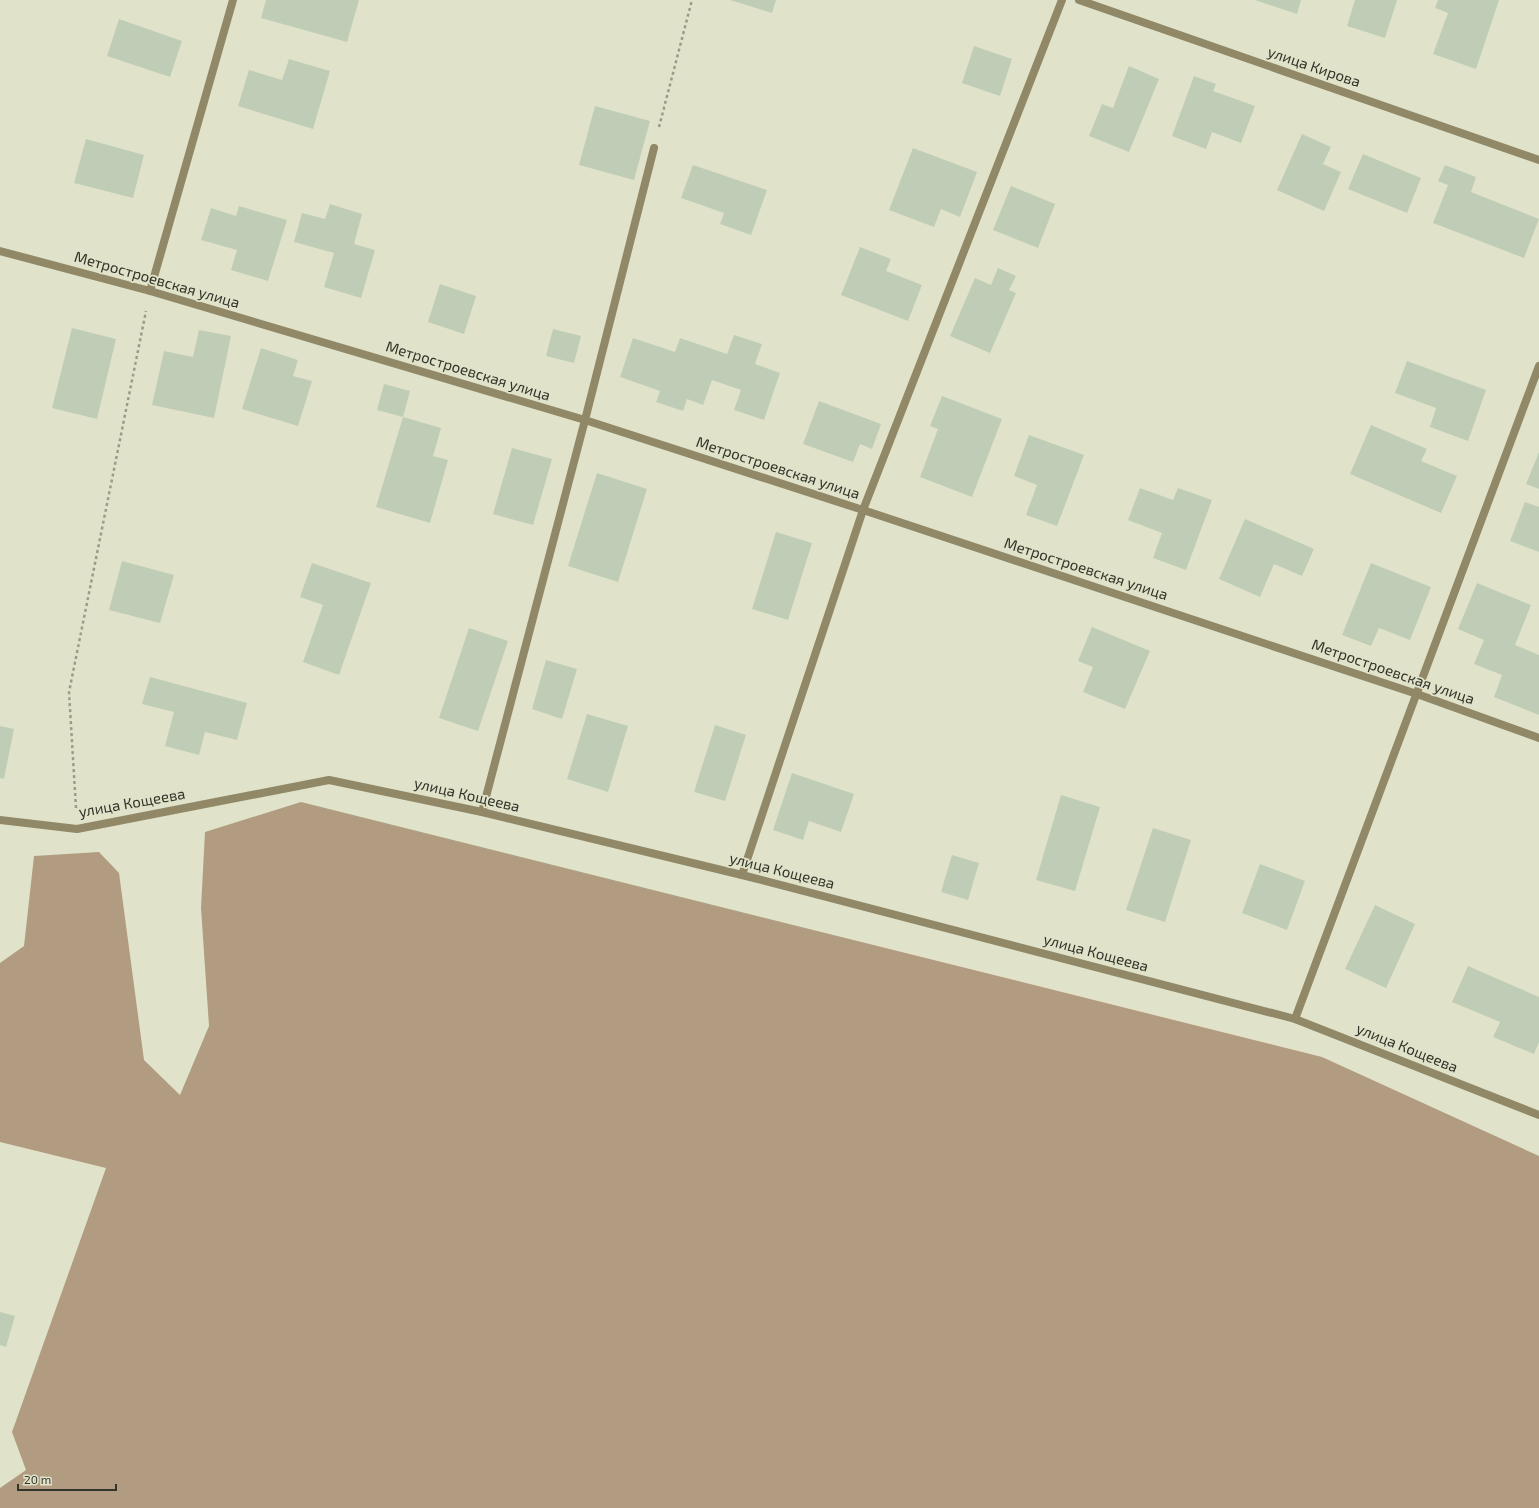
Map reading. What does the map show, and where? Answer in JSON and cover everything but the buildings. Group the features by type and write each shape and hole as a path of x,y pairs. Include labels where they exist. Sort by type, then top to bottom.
{"street":[{"path":"150,291 233,0"},
{"path":"742,875 863,510 1062,0"},
{"name":"улица Кирова","path":"1079,0 1539,160"},
{"path":"482,812 585,420 654,148"},
{"name":"Метростроевская улица","path":"0,251 150,291 585,420 863,510 1417,694 1539,738"},
{"path":"1295,1019 1539,366"},
{"name":"улица Кощеева","path":"0,820 77,829 329,780 482,812 742,875 1295,1019 1539,1115"}],"path":[{"path":"654,148 692,0"},
{"path":"77,829 69,692 150,291"}],"shaded area":[{"path":"301,802 1322,1057 1539,1156 1539,1508 0,1508 0,1488 26,1470 12,1432 106,1168 0,1142 0,963 24,946 34,856 99,852 119,873 144,1060 180,1095 209,1026 201,908 205,832"}]}
